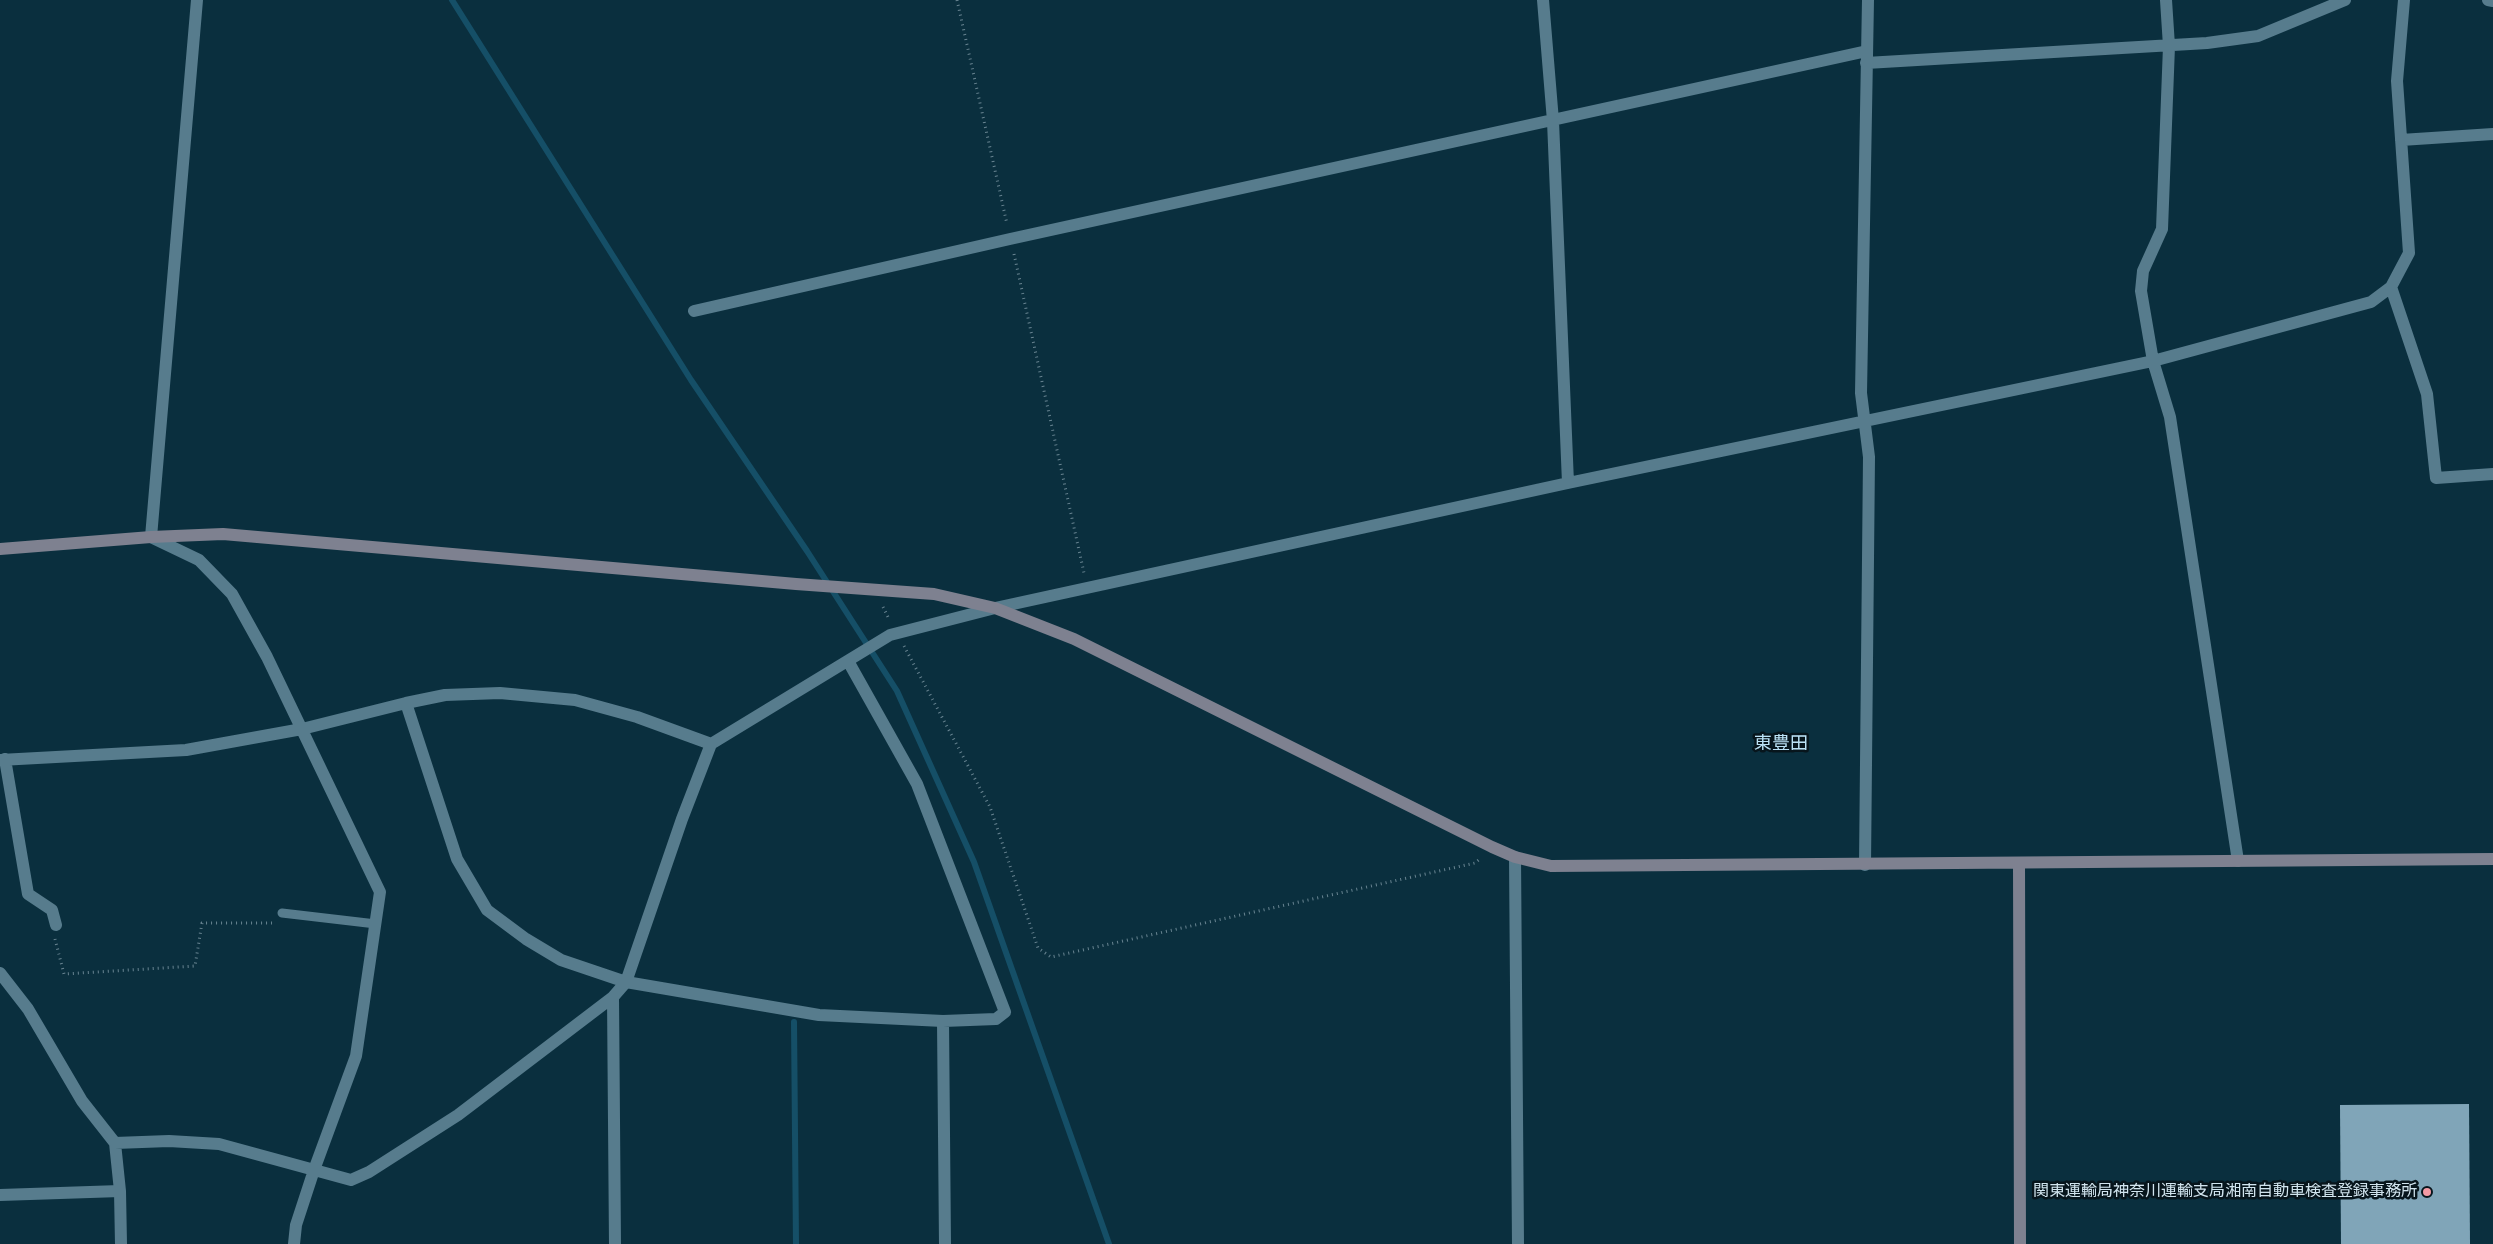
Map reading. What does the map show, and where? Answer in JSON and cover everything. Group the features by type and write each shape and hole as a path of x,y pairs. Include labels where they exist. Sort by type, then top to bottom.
{"street":[{"path":"151,537 197,0"},
{"path":"1543,0 1553,121 1568,483"},
{"path":"1865,864 1869,457 1861,393 1868,0"},
{"path":"2166,0 2169,46 2162,228 2143,272 2141,290 2153,361 2170,417 2238,861"},
{"path":"694,311 1010,239 1553,121 1866,57 2169,46 2258,36 2345,0"},
{"path":"115,1143 169,1141 219,1144 351,1180 369,1172 458,1115 613,997 626,982 682,819 711,744 894,634 995,608 1568,483 2153,361 2370,302 2391,287 2409,253 2397,81 2404,0"},
{"path":"2488,0 2493,1"},
{"path":"2401,140 2493,134"},
{"path":"2391,287 2427,394 2436,478 2493,474"},
{"path":"0,549 151,537 223,534 796,584 934,594 995,608 1074,640 1492,847 1515,857 1551,866 2493,859"},
{"path":"151,537 199,560 232,594 267,657 380,892 356,1056 314,1170 296,1225 294,1244"},
{"path":"406,704 457,859 487,910 526,939 561,960 626,982 820,1015 943,1021 996,1019 1005,1012 917,784 848,662"},
{"path":"56,926 52,910 28,894 3,759 186,750 302,728 445,695 500,692 575,700 637,717 711,744"},
{"path":"1515,857 1518,1244"},
{"path":"2019,864 2020,1244"},
{"path":"0,973 28,1009 82,1101 115,1143 120,1190 121,1244"},
{"path":"613,997 615,1244"},
{"path":"943,1021 946,1244"},
{"path":"0,1195 120,1190"}],"lane":[{"path":"282,913 376,924"}],"path":[{"path":"957,0 1088,588"},
{"path":"869,589 990,807 1038,948 1051,957 1475,863 1492,847"},
{"path":"56,926 54,934 64,974 195,966 202,924 274,923 282,913"}],"building":[{"path":"2469,1104 2470,1244 2341,1244 2340,1105"}],"waterway":[{"path":"452,0 691,380 807,551 897,691 974,862 1109,1244"},
{"path":"794,1022 796,1244"}],"place":[{"name":"関東運輸局神奈川運輸支局湘南自動車検査登録事務所","path":"2427,1192"}],"district":[{"name":"東豊田","path":"1781,744"}]}
